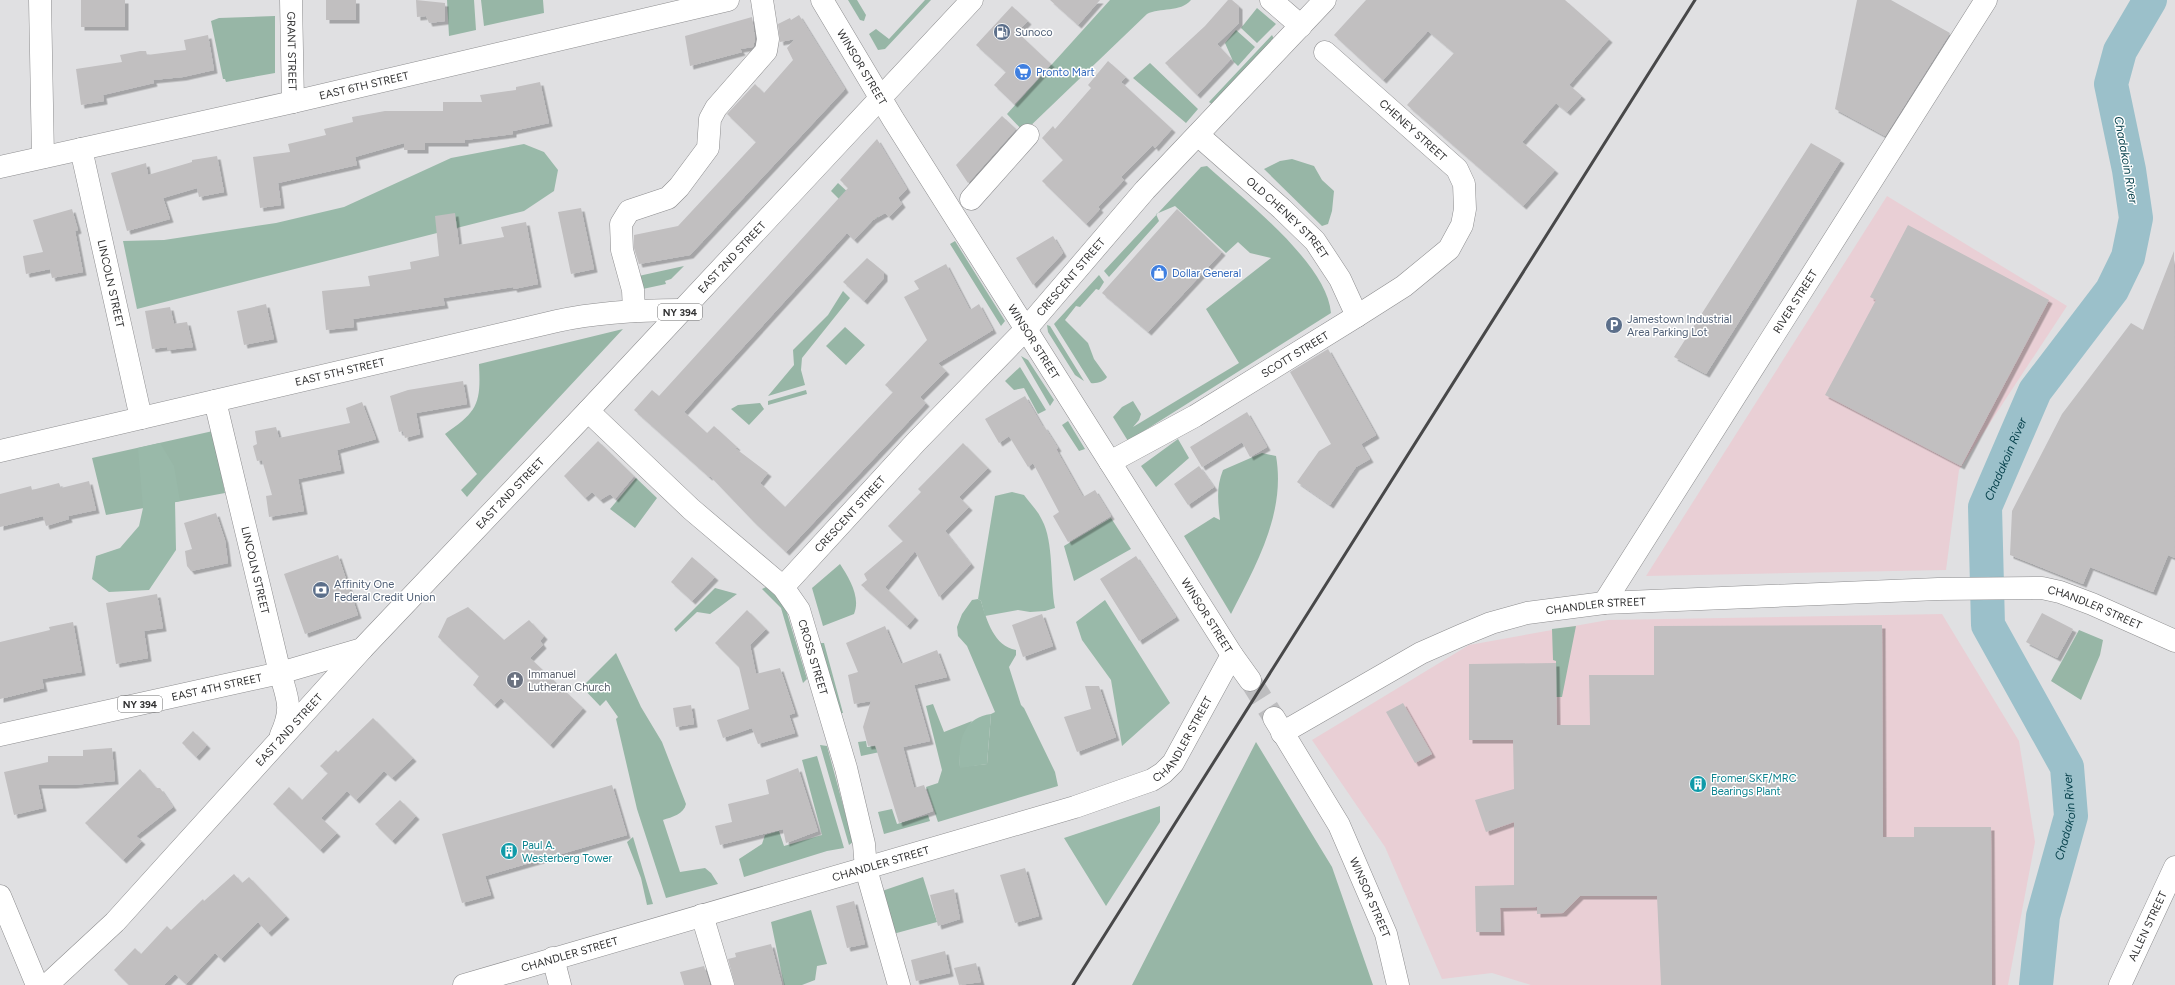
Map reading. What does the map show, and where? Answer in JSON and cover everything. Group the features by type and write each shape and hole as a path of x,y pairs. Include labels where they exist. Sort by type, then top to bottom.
{"street":[{"path":"40,0 43,157"},
{"name":"GRANT STREET","path":"291,0 294,102"},
{"name":"EAST 6TH STREET","path":"0,167 294,102 728,0"},
{"path":"634,311 633,290 622,250 621,224 629,212 668,198 708,148 710,119 716,108 766,51 768,39 762,0"},
{"name":"WINSOR STREET","path":"822,0 881,98 1026,329 1232,655 1250,680"},
{"name":"EAST 2ND STREET","path":"47,985 115,922 362,649 588,411 972,0"},
{"path":"1271,0 1301,26"},
{"name":"CRESCENT STREET","path":"782,587 916,442 1026,329 1145,190 1324,0"},
{"name":"RIVER STREET","path":"1604,603 1986,0"},
{"name":"CHENEY STREET","path":"1325,52 1457,169 1464,184 1465,209 1462,225"},
{"path":"971,199 1028,135"},
{"name":"OLD CHENEY STREET","path":"1198,135 1282,209 1315,241 1340,279 1357,316"},
{"name":"LINCOLN STREET","path":"81,149 141,418"},
{"name":"SCOTT STREET","path":"1110,462 1195,416 1404,286 1449,249 1462,225"},
{"name":"EAST 5TH STREET","path":"0,451 556,320 594,313 681,310"},
{"name":"LINCOLN STREET","path":"215,401 280,673 289,701 288,715 279,739"},
{"name":"CROSS STREET","path":"588,411 691,509 782,587 799,610 804,621 846,768 864,844 866,869 899,985"},
{"name":"CHANDLER STREET","path":"1278,726 1421,653 1495,622 1527,613 1604,603 1938,589 2042,588 2060,592 2175,641"},
{"name":"EAST 4TH STREET","path":"0,735 280,673 362,649"},
{"name":"CHANDLER STREET","path":"464,985 1099,800 1152,780 1173,764 1232,655"},
{"name":"WINSOR STREET","path":"1278,726 1339,825 1386,934 1397,981"},
{"name":"ALLEN STREET","path":"2120,985 2175,867"},
{"path":"0,896 37,985"},
{"path":"702,915 723,985"},
{"path":"553,958 560,985"}],"shaded area":[{"path":"1887,196 2067,306 1959,470 1946,570 1646,576"},
{"path":"1942,614 2019,741 2035,842 2008,985 1531,985 1492,973 1442,979 1385,847 1312,740 1469,645 1608,620"}],"green space":[{"path":"447,0 474,0 476,30 449,36"},
{"path":"481,0 543,0 544,13 484,26"},
{"path":"848,0 857,0 866,15 864,21 860,20"},
{"path":"925,0 931,0 885,49 878,50 869,34 876,29 889,39"},
{"path":"1110,0 1191,0 1181,7 1147,14 1024,132 1007,114"},
{"path":"1257,8 1276,24 1257,43 1241,28"},
{"path":"275,16 275,73 226,82 225,79 223,79 211,21 219,18"},
{"path":"1236,30 1255,47 1238,66 1233,61 1225,43"},
{"path":"1272,35 1274,39 1213,105 1209,102"},
{"path":"1150,63 1198,109 1186,123 1133,78"},
{"path":"524,144 544,152 558,170 554,191 524,211 137,309 123,241 164,240 276,223 344,207 451,158"},
{"path":"1292,159 1314,166 1322,180 1334,191 1332,211 1328,224 1322,226 1264,169 1280,161"},
{"path":"1207,166 1261,214 1300,253 1315,274 1326,294 1331,313 1128,441 1113,417 1122,407 1133,401 1141,414 1139,420 1133,427 1239,363 1206,309 1271,258 1250,253 1238,242 1226,253 1175,206 1158,213 1201,167"},
{"path":"838,183 863,206 871,206 878,218 865,219 865,225 831,191"},
{"path":"1156,215 1159,221 1109,277 1104,271"},
{"path":"955,241 1005,321 1001,326 950,244"},
{"path":"684,266 671,279 665,281 666,284 638,290 634,277"},
{"path":"1099,275 1104,282 1099,290 1096,289 1080,307 1076,306 1065,320 1088,343 1094,359 1107,377 1098,383 1091,383 1054,324"},
{"path":"843,291 850,298 802,358 801,370 805,385 768,396 794,365 793,350 828,315"},
{"path":"1047,325 1050,326 1084,381 1075,375 1048,332"},
{"path":"845,327 865,345 846,365 826,346"},
{"path":"623,329 467,497 461,490 477,474 445,434 465,419 475,405 478,398 479,389 479,364"},
{"path":"1021,356 1028,360 1054,400 1050,406"},
{"path":"1020,367 1046,410 1038,414 1024,388 1014,390 1005,381"},
{"path":"806,390 807,394 768,405 768,401"},
{"path":"760,403 764,409 749,425 731,409 738,405"},
{"path":"1068,421 1085,449 1079,451 1062,425"},
{"path":"213,431 225,493 106,515 92,458"},
{"path":"1178,439 1189,458 1156,487 1141,466"},
{"path":"160,443 174,466 180,501 175,502 176,550 149,590 109,592 92,579 96,556 120,548 139,526 143,508 138,448"},
{"path":"1262,453 1276,456 1278,477 1277,498 1267,538 1250,577 1231,614 1184,536 1214,517 1220,520 1218,489 1223,470"},
{"path":"636,478 657,498 635,528 610,509"},
{"path":"1012,492 1024,495 1038,513 1046,529 1050,551 1055,608 1045,611 1030,612 1018,610 985,616 981,601 978,599 995,496"},
{"path":"1111,518 1131,549 1074,581 1064,546"},
{"path":"840,564 853,588 856,608 854,614 823,626 812,588"},
{"path":"766,587 784,603 807,679 803,683 781,608 762,589"},
{"path":"715,588 737,594 710,614 697,612 676,632 674,629"},
{"path":"978,599 981,601 992,632 1008,648 1016,650 1016,655 1009,667 1021,705 1024,708 1055,772 1058,786 938,822 926,787 938,783 942,770 926,706 933,704 944,732 972,721 962,743 960,767 987,764 991,714 995,712 967,646 958,636 957,627 962,614 972,600"},
{"path":"1105,600 1170,703 1122,746 1111,680 1082,640 1076,622"},
{"path":"1576,626 1562,697 1556,697 1556,661 1553,660 1552,629"},
{"path":"2079,630 2103,640 2100,655 2081,700 2051,681"},
{"path":"820,643 824,643 843,713 838,713"},
{"path":"616,653 641,707 662,742 686,804 680,813 663,820 680,872 705,868 711,873 718,884 666,898 637,809 616,719 618,717 606,700 600,706 582,687"},
{"path":"991,714 987,764 960,768 961,741 968,726 981,716"},
{"path":"866,741 867,747 894,744 894,749 861,756 858,742"},
{"path":"1256,742 1332,867 1373,985 1132,985"},
{"path":"820,745 827,746 853,842 849,845"},
{"path":"817,756 844,848 827,851 744,877 739,859 762,844 765,835 779,831 784,846 822,835 802,760"},
{"path":"1160,806 1160,822 1106,906 1064,838"},
{"path":"892,809 897,824 928,815 930,821 884,834 878,812"},
{"path":"633,837 653,904 647,905 641,878 627,842"},
{"path":"923,877 937,922 893,934 882,891"},
{"path":"811,910 827,964 817,966 815,980 802,985 784,985 771,922"}],"building":[{"path":"81,0 125,0 125,27 81,27"},
{"path":"326,0 356,0 356,20 326,20"},
{"path":"416,0 445,3 445,21 429,23 426,16 417,17"},
{"path":"1050,0 1100,0 1078,25"},
{"path":"1228,0 1232,0 1239,6 1239,23 1217,44 1231,59 1197,95 1165,63 1205,26"},
{"path":"1366,0 1565,0 1609,39 1569,85 1582,96 1567,112 1556,103 1522,142 1555,170 1523,206 1407,105 1454,53 1428,31 1383,80 1334,35"},
{"path":"1857,0 1891,0 1950,33 1885,136 1835,109"},
{"path":"1012,6 1028,21 1017,32 1051,64 1014,104 994,85 1006,72 976,45"},
{"path":"799,15 845,89 690,255 639,264 634,248 634,235 678,226 756,142 727,114 755,84 764,93 793,60 787,48 795,39 780,42 778,24 790,18 791,20"},
{"path":"752,17 755,39 753,47 740,49 742,52 690,66 685,36"},
{"path":"208,35 214,70 183,77 153,80 154,83 103,95 104,101 81,105 76,69 122,62 120,55 140,51 146,51 147,55 186,50 184,40"},
{"path":"1108,61 1126,77 1121,82 1172,129 1155,148 1153,145 1121,177 1124,180 1098,207 1100,209 1086,224 1042,181 1063,160 1042,138 1053,126 1055,129 1091,88 1088,85"},
{"path":"540,82 549,123 513,131 513,134 465,140 465,143 425,143 425,150 404,150 404,143 355,157 357,165 278,183 281,205 260,208 253,157 290,152 288,144 326,135 324,129 353,122 352,117 385,111 443,111 443,102 482,102 480,95 516,90 516,87"},
{"path":"1002,116 1016,129 968,183 956,165"},
{"path":"877,139 907,189 898,198 902,204 889,217 885,213 873,220 854,240 847,233 684,412 707,433 714,426 737,447 735,448 768,473 760,483 785,507 893,392 885,385 927,340 904,297 919,289 914,281 946,264 970,310 979,304 993,330 938,363 946,371 920,397 926,403 786,552 754,522 710,476 709,477 634,410 652,390 659,396 848,188 840,180"},
{"path":"1811,143 1841,160 1706,374 1674,357"},
{"path":"217,156 224,192 199,197 197,188 163,198 170,219 127,231 111,173 146,163 148,175 192,162 192,160"},
{"path":"581,208 594,269 571,274 558,212"},
{"path":"72,209 78,230 75,231 83,272 52,278 50,269 26,274 23,256 43,252 33,220"},
{"path":"1177,209 1222,252 1148,332 1102,293"},
{"path":"455,213 459,245 504,237 501,227 526,222 538,284 514,289 513,287 443,298 445,305 353,319 354,327 326,330 322,291 370,286 368,276 411,269 410,262 439,256 435,216"},
{"path":"1908,225 2049,300 1961,466 1825,395 1876,300 1870,297"},
{"path":"1053,236 1063,253 1033,285 1016,258"},
{"path":"2174,251 2175,558 2168,555 2153,592 2090,567 2083,584 2010,555 2012,511 2062,414 2131,323 2143,330"},
{"path":"867,258 884,272 884,278 864,301 843,282"},
{"path":"266,304 274,339 244,345 237,311"},
{"path":"170,307 174,324 187,322 193,347 168,350 167,347 152,349 145,311"},
{"path":"1328,349 1376,435 1361,444 1370,459 1356,467 1330,505 1297,482 1319,451 1331,444 1290,372"},
{"path":"463,381 467,404 416,413 420,434 405,438 403,431 399,432 390,396 408,390"},
{"path":"1025,396 1043,427 1044,426 1058,448 1056,449 1083,497 1095,490 1111,516 1068,542 1053,516 1059,512 1033,463 1028,467 1009,436 999,443 985,419"},
{"path":"362,402 376,439 337,450 341,470 298,479 304,511 269,517 266,496 272,495 262,460 257,461 253,446 257,444 255,431 276,427 279,438 350,423 346,408"},
{"path":"1247,412 1267,447 1250,457 1242,442 1202,467 1190,447"},
{"path":"598,441 634,476 615,499 610,494 600,500 592,492 585,498 564,476"},
{"path":"963,443 988,468 959,497 969,507 945,531 971,564 939,597 915,551 885,587 915,617 907,626 861,585 867,580 864,574 903,541 888,526 921,492 918,489"},
{"path":"1199,466 1214,487 1188,505 1174,484"},
{"path":"89,481 96,510 68,516 69,519 46,526 43,516 0,527 0,494 31,486 32,490 59,483 61,488"},
{"path":"216,513 225,540 228,563 191,571 187,566 185,551 192,549 184,523"},
{"path":"338,555 358,615 305,634 284,574"},
{"path":"1136,556 1176,617 1139,641 1100,579"},
{"path":"692,557 715,577 692,601 671,582"},
{"path":"157,594 163,628 144,631 148,658 116,664 106,603"},
{"name":"Immanuel Lutheran Church","path":"468,607 504,640 529,620 544,636 540,641 543,645 530,658 583,708 550,745 501,698 494,705 473,685 479,676 438,637 447,618"},
{"path":"747,610 766,629 750,645 756,674 780,668 795,713 789,715 795,733 758,744 752,728 723,738 717,720 749,709 739,667 715,643"},
{"path":"2042,613 2073,629 2057,658 2026,642"},
{"path":"1042,614 1053,646 1023,657 1012,625"},
{"path":"73,622 82,672 42,679 44,688 0,699 0,642 50,630 49,627"},
{"name":"Fromer SKF/MRC Bearings Plant","path":"1882,625 1883,837 1914,837 1914,827 1991,827 1992,985 1661,985 1657,896 1580,896 1563,913 1537,914 1537,907 1500,908 1501,932 1476,932 1475,886 1514,885 1514,822 1486,832 1475,800 1514,789 1513,740 1469,740 1469,664 1556,663 1557,725 1590,725 1589,675 1654,675 1654,626"},
{"path":"885,626 901,664 937,650 947,677 914,685 930,741 903,747 914,788 924,785 933,811 899,823 875,745 868,746 863,727 871,701 854,704 848,675 858,672 846,643"},
{"path":"1085,686 1099,686 1116,737 1077,752 1064,717 1091,709"},
{"path":"1403,703 1432,754 1415,763 1386,712"},
{"path":"691,705 694,724 676,727 673,708"},
{"path":"373,718 413,758 392,778 384,771 356,800 347,791 321,818 337,833 320,850 273,804 289,787 302,800 328,773 320,766 336,750 338,752"},
{"path":"193,731 207,745 196,757 182,743"},
{"path":"112,748 115,781 73,785 38,785 43,808 14,815 4,772 48,762 48,756 83,756 83,750"},
{"path":"798,768 818,831 786,843 783,829 720,845 715,826 732,822 728,804 769,794 766,780"},
{"path":"140,769 156,788 160,788 173,807 136,836 142,841 123,860 85,823"},
{"name":"Paul A. Westerberg Tower","path":"612,785 627,835 485,876 491,895 462,903 442,834"},
{"path":"400,800 416,816 392,841 375,824"},
{"path":"1025,868 1039,916 1015,923 1000,875"},
{"path":"234,874 242,883 249,877 286,916 268,933 258,922 221,959 215,953 186,984 175,974 164,985 129,985 114,970 135,948 141,954 167,926 171,930 203,899 204,901"},
{"path":"954,889 960,919 938,926 930,895"},
{"path":"854,901 865,944 847,948 836,906"},
{"path":"771,944 782,985 735,985 728,959 736,957 735,953"},
{"path":"945,951 950,973 916,981 911,960"},
{"path":"976,963 981,982 959,985 954,968"},
{"path":"704,966 710,985 684,985 680,972"}],"waterway":[{"name":"Chadakoin River","path":"2036,985 2043,916 2071,816 2067,767 1988,625 1985,507 2035,391 2112,290 2128,257 2136,218 2129,170 2111,84 2120,51 2150,0"}],"tunnel":[{"path":"1250,680 1274,718"}],"railway":[{"path":"1073,985 1695,0"}],"place":[{"name":"Sunoco","path":"1002,32"},
{"name":"Pronto Mart","path":"1023,72"},
{"name":"Dollar General","path":"1159,273"},
{"name":"Jamestown Industrial Area Parking Lot","path":"1614,325"},
{"name":"Affinity One Federal Credit Union","path":"321,590"},
{"name":"Immanuel Lutheran Church","path":"515,680"},
{"name":"Fromer SKF/MRC Bearings Plant","path":"1698,784"},
{"name":"Paul A. Westerberg Tower","path":"509,851"}]}
